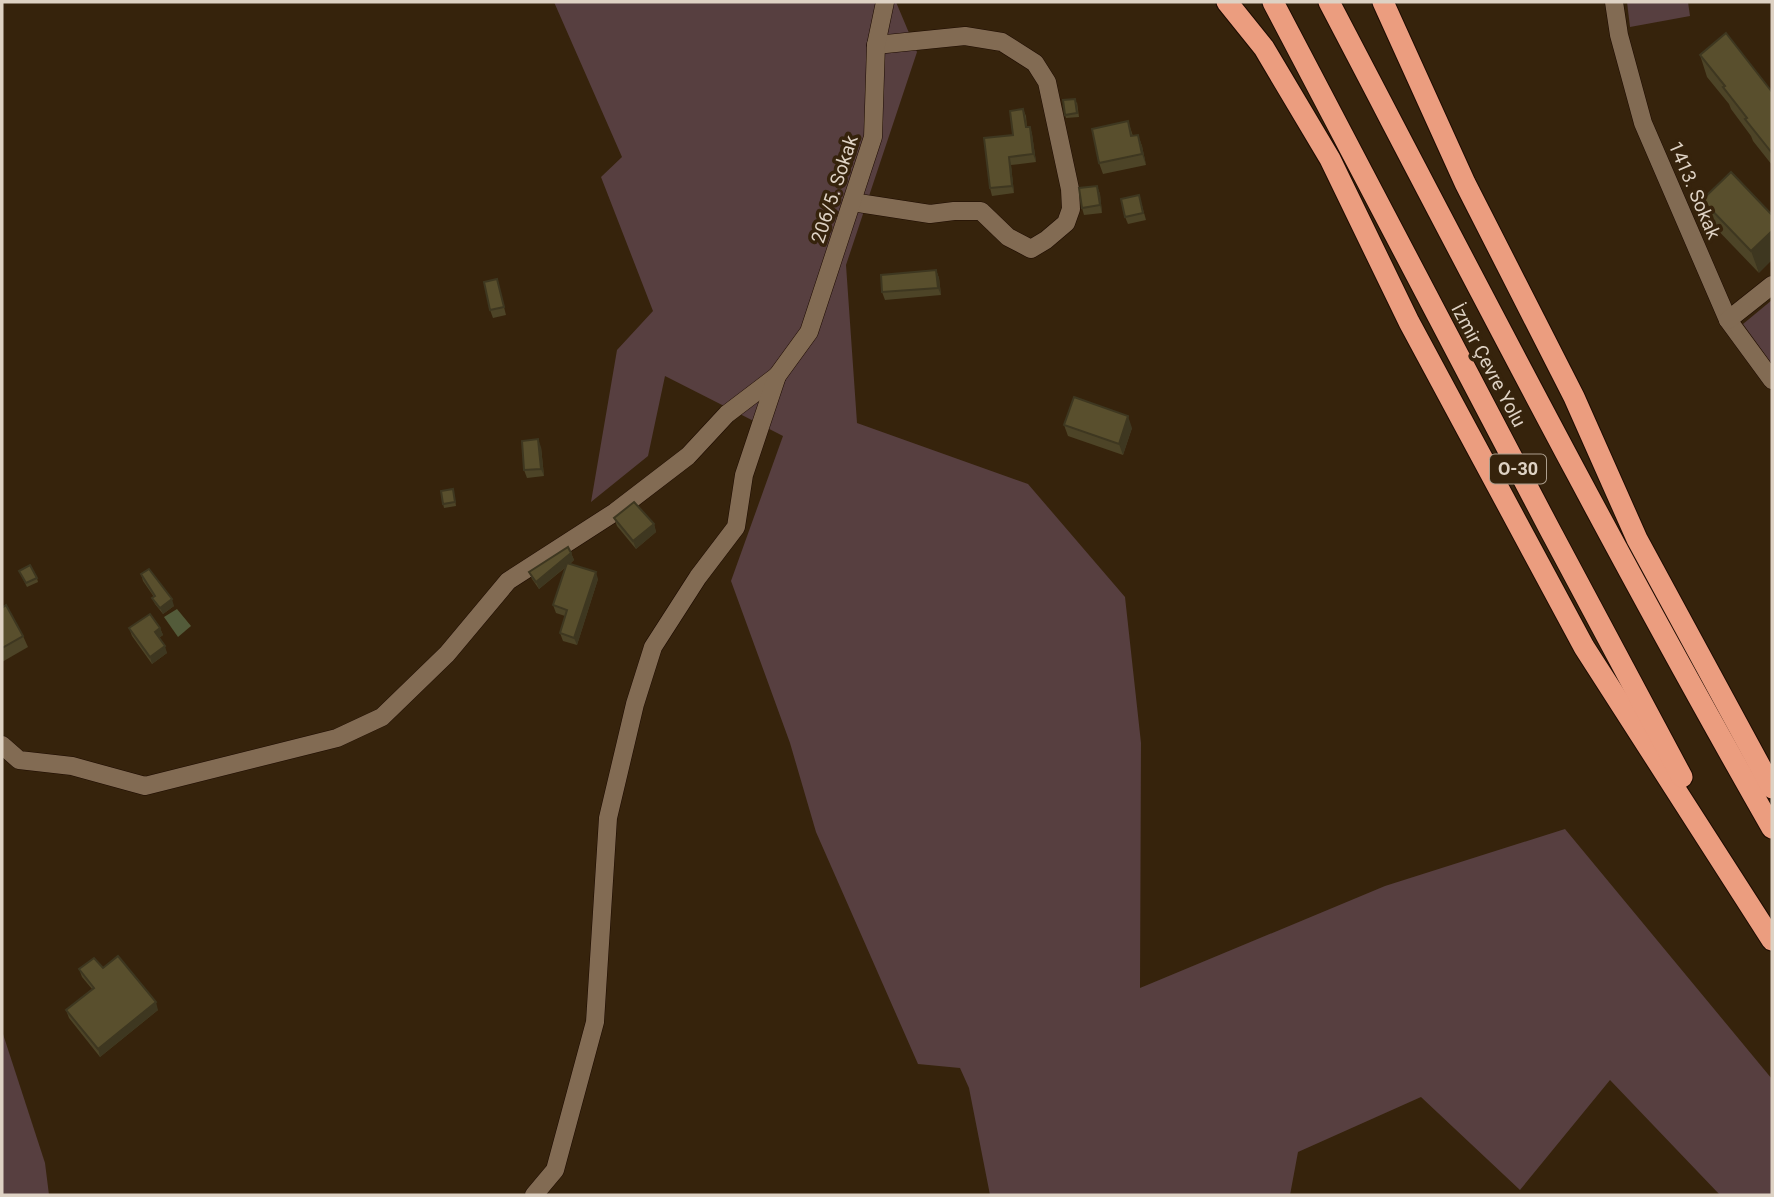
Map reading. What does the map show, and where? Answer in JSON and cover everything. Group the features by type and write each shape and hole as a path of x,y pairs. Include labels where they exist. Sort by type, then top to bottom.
{"highway":[{"path":"1227,2 1264,48 1330,159 1427,355 1584,646 1772,940"},
{"name":"İzmir Çevre Yolu","path":"1273,2 1549,528 1685,781 1772,931"},
{"name":"İzmir Çevre Yolu","path":"1329,2 1586,492 1772,828"},
{"path":"1382,2 1465,183 1574,397 1637,539 1772,788"}],"street":[{"name":"206/5. Sokak","path":"777,376 809,332 873,138 876,45 885,2"},
{"name":"1413. Sokak","path":"1615,2 1619,35 1643,123 1728,320 1772,380"},
{"path":"852,202 930,214 981,211 1008,237 1031,249 1066,223 1071,209 1070,189 1047,82 1035,63 1002,42 965,36 876,45"},
{"path":"1728,320 1772,285"},
{"path":"2,745 19,760 72,766 145,786 337,738 382,717 447,654 508,581 615,512 688,456 727,414 777,376"},
{"path":"534,1195 555,1170 596,1022 608,818 635,704 653,647 698,577 736,527 744,475 777,376"}],"shaded area":[{"path":"554,2 896,2 917,52 846,265 857,423 1028,484 1125,597 1141,743 1140,988 1385,886 1565,829 1772,1079 1772,1195 1720,1195 1610,1080 1520,1190 1421,1097 1298,1152 1290,1195 990,1195 969,1088 960,1068 918,1064 816,832 790,743 731,581 783,436 665,376 648,456 591,502 617,350 653,311 601,177 622,157"},
{"path":"1627,2 1688,2 1690,16 1630,27"},
{"path":"1772,300 1772,364 1743,324"},
{"path":"177,609 191,626 178,637 164,617"},
{"path":"2,1031 45,1163 49,1195 2,1195"}],"building":[{"path":"1726,33 1772,92 1772,153 1700,55"},
{"path":"1075,99 1077,113 1065,115 1063,100"},
{"path":"1023,109 1026,127 1030,127 1033,154 1009,157 1012,186 990,188 984,138 1013,135 1010,111"},
{"path":"1128,121 1131,136 1138,135 1142,154 1099,163 1092,129"},
{"path":"1731,172 1772,215 1772,231 1751,251 1702,200"},
{"path":"1097,186 1100,205 1082,208 1079,188"},
{"path":"1139,195 1143,213 1125,217 1121,199"},
{"path":"936,270 938,288 882,292 881,275"},
{"path":"497,279 504,307 490,310 484,282"},
{"path":"1074,397 1128,416 1119,444 1064,425"},
{"path":"538,439 541,469 524,470 522,441"},
{"path":"453,489 455,502 443,504 441,491"},
{"path":"634,502 654,524 633,541 614,518"},
{"path":"568,547 571,553 536,582 529,572"},
{"path":"567,563 596,572 574,638 560,633 567,610 553,605"},
{"path":"30,565 37,578 26,583 19,571"},
{"path":"149,569 172,599 160,608 152,598 155,596 141,574"},
{"path":"6,605 23,636 2,648 2,608"},
{"path":"150,614 160,628 155,632 165,646 150,657 129,628"},
{"path":"118,956 156,1002 98,1049 66,1010 94,988 79,969 94,958 103,968"}]}
